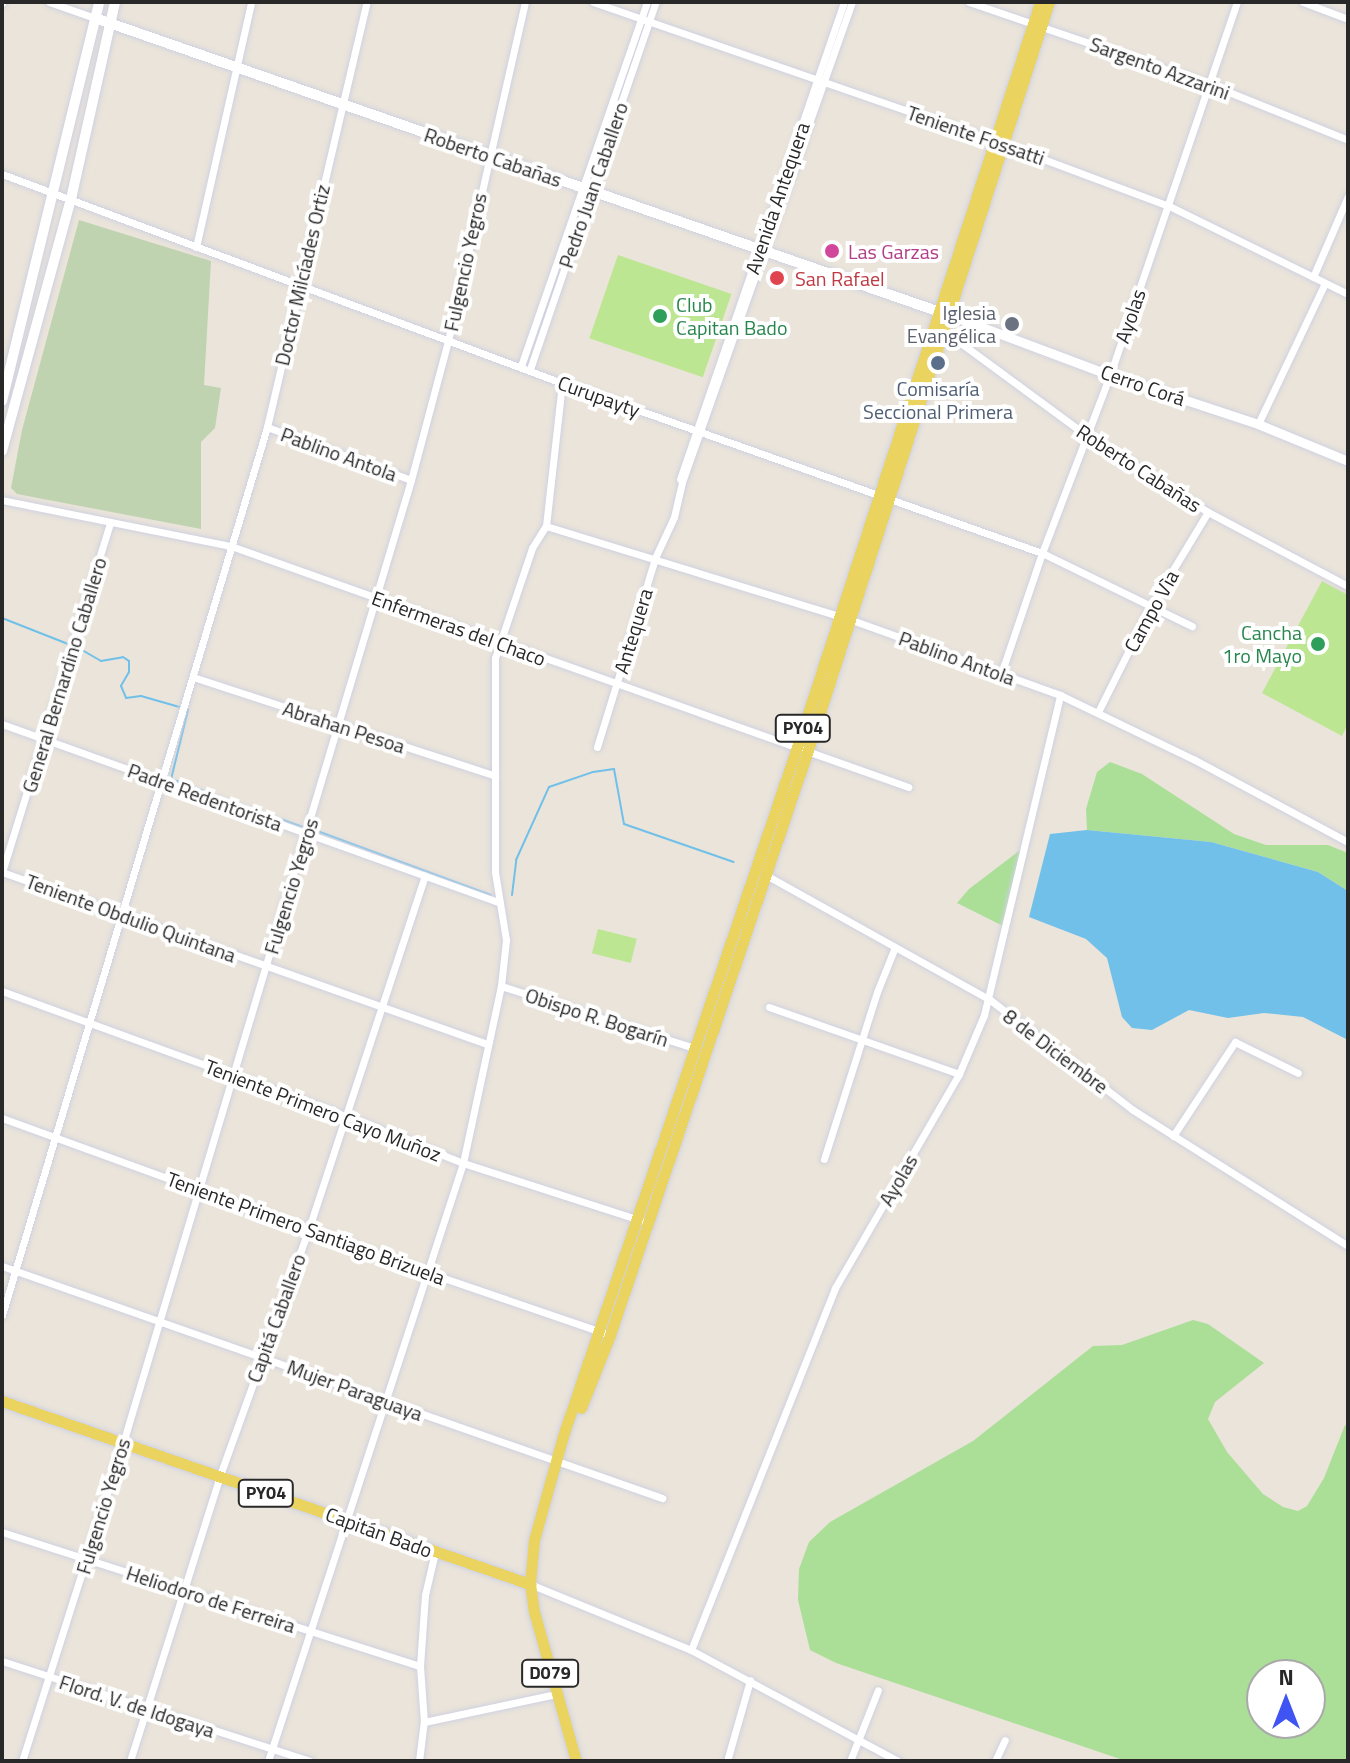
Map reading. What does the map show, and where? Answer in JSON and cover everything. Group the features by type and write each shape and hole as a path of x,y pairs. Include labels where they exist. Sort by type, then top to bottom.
{"main road":[{"path":"2,401 99,2"},
{"path":"2,451 6,422 71,199 115,2"},
{"name":"PY04","path":"1037,24 1040,2"},
{"name":"PY04","path":"641,1220 802,749 1037,24 1049,2"},
{"name":"Roberto Cabañas","path":"95,18 943,312"},
{"name":"PY04","path":"882,496 943,330 943,312"},
{"name":"PY04","path":"530,1584 534,1540 559,1456 606,1333 694,1048 760,872"},
{"name":"Capitán Bado","path":"2,1401 530,1584"},
{"name":"D079","path":"530,1584 556,1694 576,1761"}],"street":[{"name":"Roberto Cabañas","path":"49,2 95,18"},
{"path":"196,247 251,2"},
{"name":"Doctor Milcíades Ortiz","path":"2,1315 164,781 267,427 367,2"},
{"name":"Fulgencio Yegros","path":"22,1761 123,1443 308,835 336,726 411,480 448,341 525,2"},
{"name":"Teniente Fossatti","path":"593,2 998,142 1169,206 1348,294"},
{"name":"Pedro Juan Caballero","path":"645,22 647,2"},
{"name":"Pedro Juan Caballero","path":"521,366 645,22 656,2"},
{"name":"Avenida Antequera","path":"821,82 844,2"},
{"name":"Avenida Antequera","path":"674,517 681,474 852,2"},
{"name":"Sargento Azzarini","path":"969,2 1209,84 1348,140"},
{"name":"Ayolas","path":"1001,674 1042,553 1110,375 1237,2"},
{"path":"1303,2 1348,19"},
{"name":"Curupayty","path":"2,174 562,383 1042,553 1192,626"},
{"name":"Pedro Juan Caballero","path":"530,369 586,189"},
{"path":"1313,277 1348,196"},
{"path":"1258,424 1325,283"},
{"name":"Cerro Corá","path":"943,312 1110,375 1258,424 1348,461"},
{"name":"Roberto Cabañas","path":"943,330 1086,435 1208,512 1348,586"},
{"path":"268,1761 463,1163 501,986 506,940 498,902 495,776 498,643 532,548 546,526 562,383"},
{"name":"Pablino Antola","path":"267,427 411,480"},
{"name":"Enfermeras del Chaco","path":"2,500 231,546 908,787"},
{"name":"Campo Vìa","path":"1098,712 1151,606 1208,512"},
{"name":"Antequera","path":"597,747 655,558 674,517"},
{"name":"General Bernardino Caballero","path":"2,872 110,524"},
{"name":"Pablino Antola","path":"546,526 843,617 1060,695 1348,842"},
{"name":"Abrahan Pesoa","path":"193,677 495,776"},
{"name":"Ayolas","path":"691,1650 835,1288 959,1074 989,999 1060,695"},
{"name":"Padre Redentorista","path":"2,724 498,902"},
{"name":"Teniente Obdulio Quintana","path":"2,872 487,1044"},
{"name":"8 de Diciembre","path":"760,872 989,999 1173,1136 1348,1246"},
{"name":"Capitá Caballero","path":"130,1761 219,1478 309,1228 425,876"},
{"path":"824,1159 895,947"},
{"name":"Obispo R. Bogarín","path":"501,986 694,1048"},
{"name":"Teniente Primero Cayo Muñoz","path":"2,991 346,1116 463,1163 641,1220"},
{"path":"769,1007 959,1074"},
{"path":"1173,1136 1235,1042 1298,1073"},
{"name":"Teniente Primero Santiago Brizuela","path":"2,1118 429,1273 606,1333"},
{"name":"Mujer Paraguaya","path":"2,1266 384,1401 559,1456 662,1498"},
{"name":"Heliodoro de Ferreira","path":"2,1532 420,1666"},
{"path":"419,1761 424,1722 420,1666 425,1595 435,1552"},
{"path":"530,1584 691,1650 898,1761"},
{"name":"Flord. V. de Idogaya","path":"2,1661 310,1761"},
{"path":"727,1761 750,1680"},
{"path":"850,1761 878,1690"},
{"path":"424,1722 556,1694"},
{"path":"995,1761 1005,1740"}],"green space":[{"path":"79,220 211,261 204,385 221,388 215,428 201,442 201,529 17,494 11,488 22,430"},
{"name":"Club Capitan Bado","path":"618,255 731,294 703,377 589,338"},
{"name":"Cancha 1ro Mayo","path":"1322,581 1348,595 1348,724 1342,736 1262,693"},
{"path":"1110,762 1142,774 1234,834 1266,845 1328,845 1348,853 1348,891 1318,872 1211,842 1087,830 1086,809 1097,772"},
{"path":"1023,848 1005,927 957,903 969,889"},
{"path":"598,929 637,939 631,963 592,953"},
{"path":"1193,1320 1208,1324 1264,1363 1215,1402 1208,1419 1227,1452 1263,1494 1283,1507 1298,1511 1307,1506 1324,1478 1345,1425 1348,1427 1348,1761 1126,1761 836,1663 810,1650 798,1600 799,1569 809,1542 830,1522 973,1441 1093,1346 1122,1345"}],"water":[{"path":"1087,830 1211,842 1318,872 1348,891 1348,1040 1303,1017 1264,1013 1228,1018 1189,1010 1152,1030 1132,1028 1122,1017 1107,958 1086,939 1029,917 1050,834"}],"waterway":[{"path":"2,618 68,644"},
{"path":"82,650 101,661 123,657 129,661 129,672 121,686 126,698 141,696 179,707"},
{"path":"185,709 188,710 171,779 303,827"},
{"path":"512,895 516,860 549,787 593,772 614,769 624,824 734,862"},
{"path":"317,831 491,895"}],"place":[{"name":"Las Garzas","path":"832,251"},
{"name":"San Rafael","path":"777,278"},
{"name":"Club Capitan Bado","path":"660,316"},
{"name":"Iglesia Evangélica","path":"1012,324"},
{"name":"Comisaría Seccional Primera","path":"938,363"},
{"name":"Cancha 1ro Mayo","path":"1318,644"}]}
